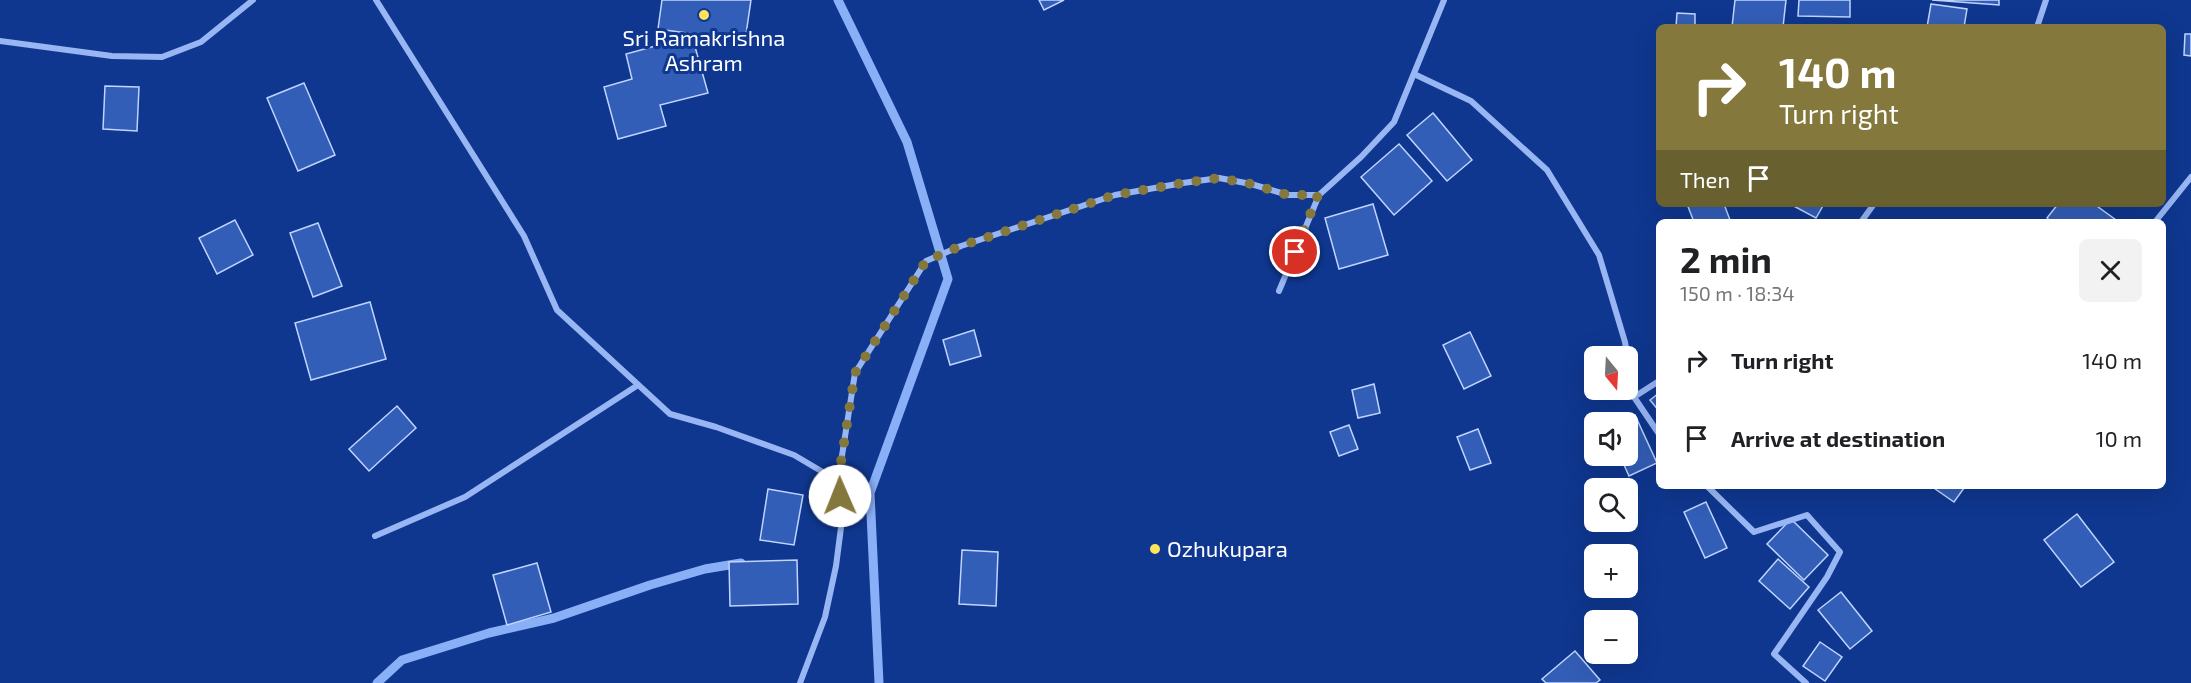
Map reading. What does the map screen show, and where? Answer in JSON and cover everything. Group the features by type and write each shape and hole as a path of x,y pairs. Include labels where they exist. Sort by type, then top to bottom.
{"street":[{"path":"0,41 112,56 162,57 201,42 254,0"},
{"path":"376,0 524,236 557,310 670,414 716,427 794,455 838,481"},
{"path":"1279,291 1318,195 1361,157 1394,122 1444,0"},
{"path":"2038,24 2046,0"},
{"path":"1414,74 1471,101 1547,170 1599,255 1626,346"},
{"path":"2157,219 2191,177"},
{"path":"800,683 825,617 836,566 843,512 838,481 855,373 926,261 961,246 1115,195 1183,183 1219,178 1251,184 1288,195 1318,195"},
{"path":"1862,219 1872,207"},
{"path":"1638,394 1656,383"},
{"path":"375,536 465,497 638,385"},
{"path":"1636,400 1656,430"},
{"path":"1710,489 1754,532 1807,515 1840,552 1827,577 1774,654 1806,683"}],"building":[{"name":"Sri Ramakrishna Ashram","path":"662,0 751,0 745,41 658,29"},
{"path":"1039,0 1064,0 1044,10"},
{"path":"1735,0 1786,0 1783,24 1732,24"},
{"path":"1799,0 1850,0 1850,17 1798,16"},
{"path":"1932,0 1999,0 1999,5"},
{"path":"1931,4 1967,9 1964,24 1928,24"},
{"path":"1677,13 1695,14 1695,24 1676,24"},
{"path":"2185,34 2191,34 2191,56 2184,55"},
{"path":"692,36 708,93 660,105 666,126 618,139 604,87 632,79 626,54"},
{"path":"304,83 335,155 298,171 267,98"},
{"path":"105,86 139,87 137,131 103,129"},
{"path":"1433,113 1472,160 1447,181 1407,135"},
{"path":"1399,144 1432,181 1394,215 1361,177"},
{"path":"1373,204 1388,255 1339,269 1325,218"},
{"path":"1688,207 1725,207 1730,219 1693,219"},
{"path":"1796,207 1822,207 1816,218"},
{"path":"2056,207 2098,207 2115,219 2048,219"},
{"path":"235,220 253,255 217,274 199,238"},
{"path":"318,223 342,286 313,297 290,233"},
{"path":"370,302 386,359 311,380 295,323"},
{"path":"974,330 981,356 950,365 943,340"},
{"path":"1470,332 1491,376 1464,389 1443,345"},
{"path":"1374,384 1380,413 1358,418 1352,390"},
{"path":"1656,395 1656,407 1650,400"},
{"path":"397,406 416,428 369,471 349,449"},
{"path":"1638,422 1656,463 1629,476 1624,466 1638,466"},
{"path":"1349,425 1358,449 1339,456 1330,432"},
{"path":"1478,429 1491,463 1470,470 1457,437"},
{"path":"768,489 803,495 794,545 760,540"},
{"path":"1935,489 1963,489 1954,502"},
{"path":"1706,502 1727,548 1705,558 1684,512"},
{"path":"2077,514 2114,562 2081,587 2044,540"},
{"path":"1791,519 1828,555 1804,580 1767,544"},
{"path":"962,550 998,552 996,606 959,604"},
{"path":"1778,559 1809,587 1790,609 1759,581"},
{"path":"797,560 798,604 730,606 729,562"},
{"path":"537,563 551,612 507,625 493,575"},
{"path":"1841,592 1872,631 1850,649 1818,610"},
{"path":"1820,642 1842,657 1825,681 1803,666"},
{"path":"1575,651 1600,680 1596,683 1546,683 1542,679"}],"waterway":[{"path":"838,0 907,142 948,279 870,493 879,683"},
{"path":"377,683 402,660 489,633 554,618 705,569 741,563"}],"place":[{"name":"Sri Ramakrishna Ashram","path":"704,15"},
{"name":"Ozhukupara","path":"1155,549"}],"route":[{"path":"840,496 838,481 855,373 926,261 961,246 1115,195 1219,178 1251,184 1288,195 1318,195 1295,252"}]}
